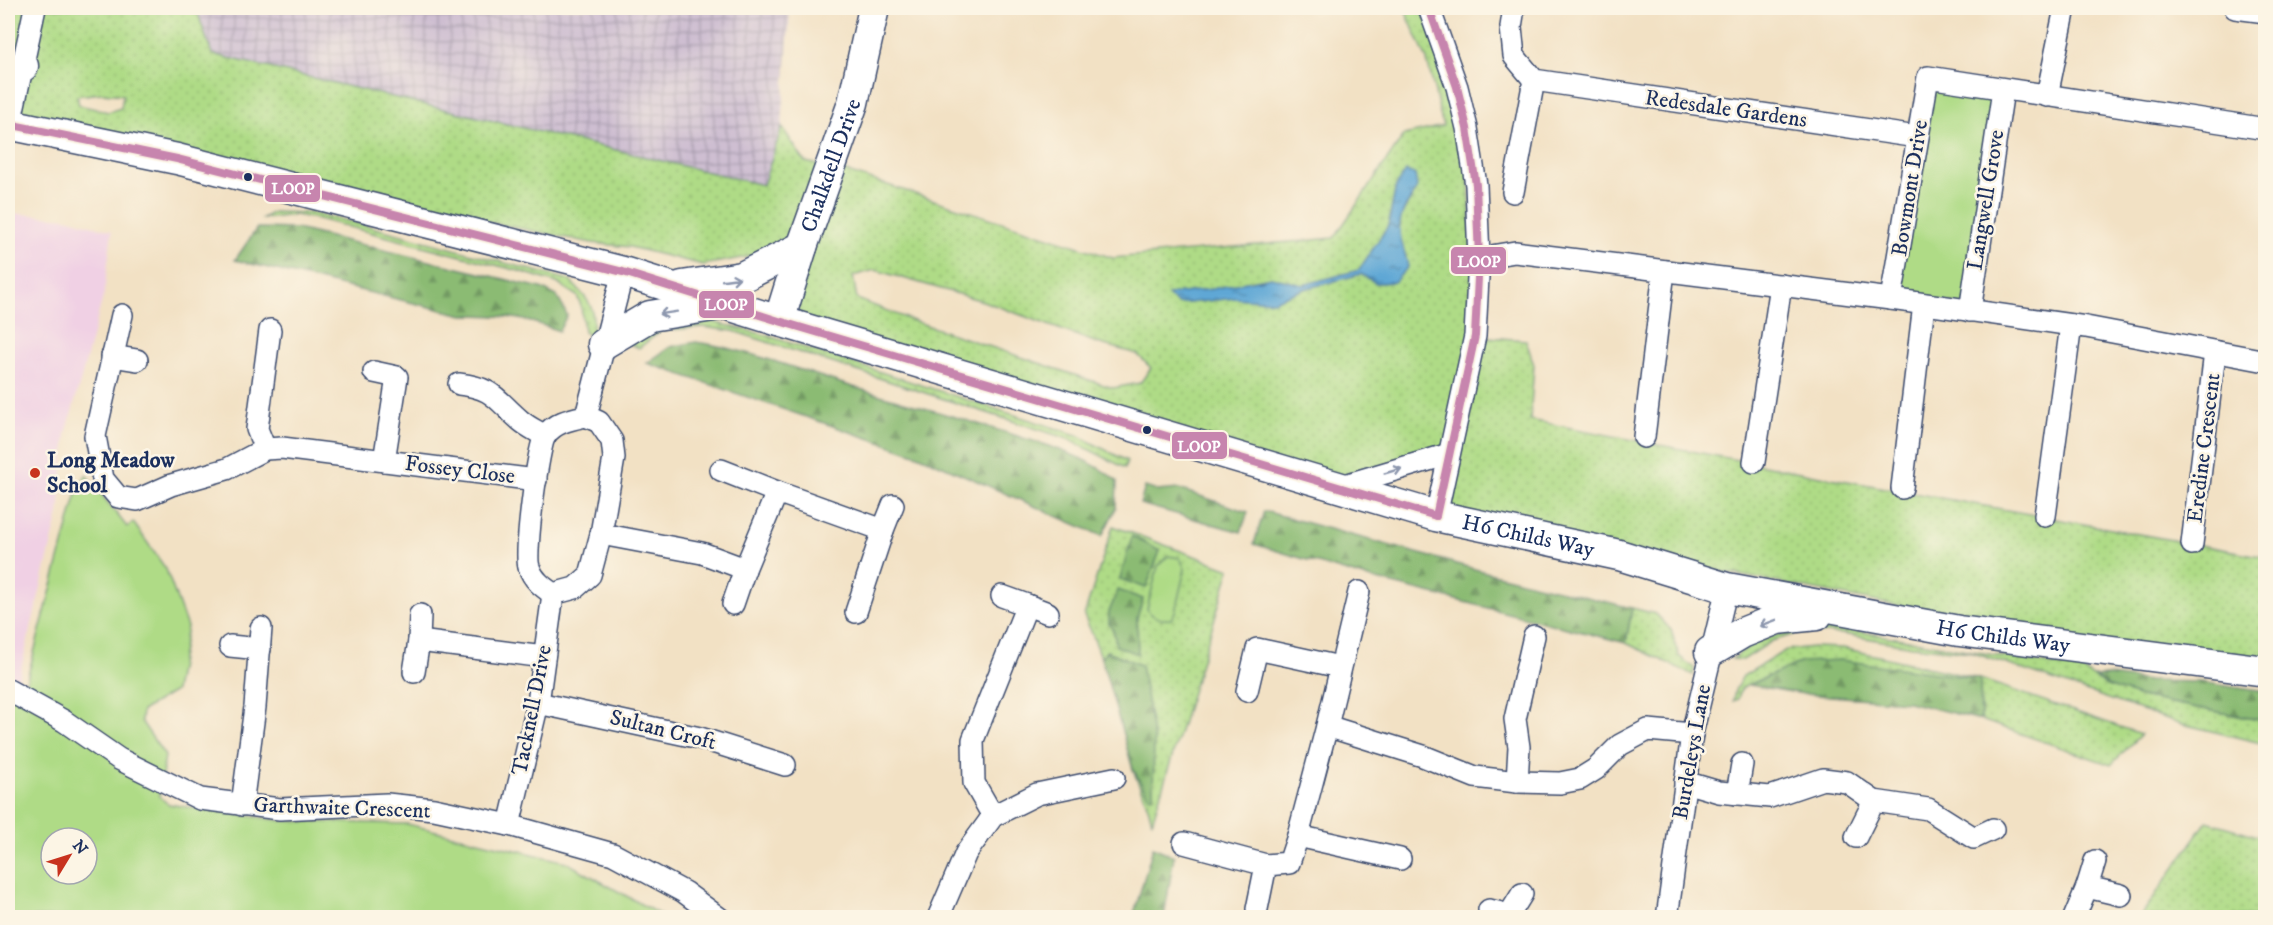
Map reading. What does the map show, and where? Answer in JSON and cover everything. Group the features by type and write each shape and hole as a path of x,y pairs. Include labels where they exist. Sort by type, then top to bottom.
{"street":[{"path":"9,124 15,69 35,8"},
{"name":"Chalkdell Drive","path":"779,321 802,247 853,102 874,8"},
{"path":"1429,8 1457,87 1467,128 1476,185 1479,258 1475,336 1436,516"},
{"path":"1514,8 1511,27 1514,56 1534,80 1514,192"},
{"path":"2047,96 2065,8"},
{"path":"2235,8 2265,12"},
{"name":"Bowmont Drive","path":"1891,299 1928,77 2003,90"},
{"name":"Redesdale Gardens","path":"1534,80 1917,137"},
{"path":"2003,90 2265,129"},
{"name":"Langwell Grove","path":"1970,310 2003,90"},
{"name":"H6 Childs Way","path":"9,124 177,159 623,272 779,321 1436,516 1619,555 1726,588 1846,612 1959,631 2265,671"},
{"path":"673,287 742,277 802,247"},
{"name":"Eredine Crescent","path":"1479,258 1515,252 1891,299 2071,325 2265,361"},
{"path":"1644,437 1664,271"},
{"path":"586,416 623,272"},
{"path":"1754,462 1781,285"},
{"path":"603,344 650,316 726,304"},
{"path":"1902,488 1924,304"},
{"name":"Fossey Close","path":"122,315 95,436 103,479 118,497 137,500 171,485 227,469 265,449 282,448 536,480"},
{"path":"2044,516 2071,325"},
{"path":"265,449 257,429 270,330"},
{"name":"Eredine Crescent","path":"2192,544 2215,352"},
{"path":"112,356 136,360"},
{"name":"Fossey Close","path":"374,372 403,377 384,461"},
{"path":"459,384 477,386 494,395 522,423 545,436"},
{"path":"586,416 599,422 612,441 614,458 601,534 590,574 575,588 553,594 540,585 528,567 526,545 545,436 564,421 586,416"},
{"path":"1338,487 1449,454"},
{"path":"721,470 883,530"},
{"path":"733,604 777,492"},
{"path":"856,612 893,505"},
{"path":"601,534 702,553 745,569"},
{"name":"Burdeleys Lane","path":"1667,918 1692,734 1726,588"},
{"path":"1184,843 1266,865 1288,864 1298,836 1327,726 1359,592"},
{"name":"Tacknell Drive","path":"509,825 538,703 553,594"},
{"path":"1002,596 1048,613"},
{"path":"993,816 974,783 973,740 1027,605"},
{"path":"1710,652 1742,633 1777,619 1846,612"},
{"path":"414,672 420,615"},
{"path":"1517,782 1519,747 1513,677 1534,636"},
{"path":"230,646 260,638 255,707 242,805"},
{"path":"419,641 544,657"},
{"path":"1247,691 1257,649 1340,667"},
{"name":"Garthwaite Crescent","path":"8,690 64,721 119,759 200,799 280,810 387,804 434,809 509,825 613,854 684,892 719,918"},
{"name":"Sultan Croft","path":"538,703 700,738 785,765"},
{"path":"1327,726 1423,756 1475,777 1517,782 1560,783 1580,779 1596,769 1620,745 1648,730 1692,734"},
{"path":"1737,794 1742,764"},
{"path":"938,918 966,853 993,816 1037,794 1114,778"},
{"path":"1685,782 1719,792 1770,797 1822,779 1847,782 1874,801 1928,809 1974,838 1993,829"},
{"path":"1856,837 1874,801"},
{"path":"1298,836 1400,859"},
{"path":"2074,918 2095,861"},
{"path":"1257,909 1266,865"},
{"path":"2087,887 2121,895"},
{"path":"1489,910 1510,916 1522,894"}],"shaded area":[{"path":"196,8 790,8 782,127 764,185 211,54"},
{"name":"Long Meadow School","path":"8,213 66,218 112,231 104,293 66,434 59,513 18,681 8,677"}],"green space":[{"path":"8,8 196,8 212,54 763,185 782,127 805,162 832,167 1113,258 1334,238 1404,135 1443,126 1427,60 1404,8 1429,8 1467,128 1475,336 1526,340 1534,365 1530,420 1836,479 2265,557 2265,664 2176,660 1436,516 1449,455 1338,487 779,321 801,247 703,265 630,247 592,243 10,124","holes":["102,93 123,95 121,108 108,112 79,105 77,96","1396,186 1416,192 1403,211 1399,227 1408,267 1394,282 1376,283 1361,274 1304,289 1273,301 1235,298 1178,304 1169,295 1271,277 1303,285 1359,270 1388,226","875,270 983,301 1097,343 1137,354 1151,368 1140,383 1113,388 911,320 857,299 853,276"]},
{"path":"1932,81 1998,94 1966,306 1896,295"},
{"path":"274,212 311,213 357,223 569,280 583,294 590,306 593,338 584,332 581,306 577,296 557,283 318,219 295,215 261,219"},
{"path":"257,228 297,229 541,288 557,296 567,315 559,331 512,318 463,315 235,260"},
{"path":"709,321 762,334 1077,435 1127,461 1125,468 1068,439 733,331 702,327 661,331 639,348 627,343 644,332"},
{"path":"696,342 756,356 1068,453 1093,465 1117,481 1116,508 1102,536 918,455 647,363 670,347"},
{"path":"86,475 127,527 133,522 166,569 187,627 175,691 142,711 141,721 165,756 159,796 168,804 284,821 407,824 566,862 664,917 8,917 8,687 25,686 78,489"},
{"path":"1145,487 1157,491 1179,489 1248,512 1241,532 1140,504"},
{"path":"1264,511 1493,574 1632,608 1626,643 1357,575 1254,544"},
{"path":"1113,526 1230,569 1152,822 1132,766 1105,671 1084,616"},
{"path":"1132,536 1160,551 1146,588 1120,579"},
{"path":"1168,556 1180,558 1185,569 1175,612 1171,619 1164,619 1157,618 1147,609 1158,566"},
{"path":"1118,590 1143,599 1137,618 1138,654 1116,646 1114,632 1109,624 1109,612"},
{"path":"1632,608 1656,614 1671,630 1679,656 1694,668 1693,675 1626,643"},
{"path":"1818,628 1862,632 2082,670 2107,686 2141,697 2265,721 2265,744 2182,724 1971,652 1821,633 1796,634 1772,641 1743,660 1732,659 1752,645 1772,636"},
{"path":"1813,647 1843,648 1980,679 1802,662 1748,685 1741,689 1738,699 1733,701 1735,690 1743,676 1786,650"},
{"path":"1107,651 1141,665 1154,740 1153,796 1149,797 1133,769 1101,657"},
{"path":"1840,660 1980,679 1981,720 1908,702 1804,694 1749,685 1802,662"},
{"path":"2108,676 2149,681 2201,682 2265,692 2265,721 2141,697 2107,686 2095,677"},
{"path":"1980,679 2141,734 2111,765 1981,720"},
{"path":"2207,821 2265,838 2265,917 2140,917"},
{"path":"1153,847 1174,856 1164,917 1133,917"}],"water":[{"path":"1406,171 1415,174 1417,187 1405,208 1400,224 1400,237 1408,267 1394,282 1376,283 1361,274 1304,289 1273,301 1235,298 1178,304 1168,295 1271,277 1303,285 1359,270 1388,226 1396,186"}],"transit line":[{"name":"LOOP","path":"1429,8 1457,87 1467,128 1476,185 1479,258 1475,336 1436,516"},
{"name":"LOOP","path":"8,124 177,159 623,272 779,321 1436,516"}],"place":[{"name":"Long Meadow School","path":"35,473"}]}
